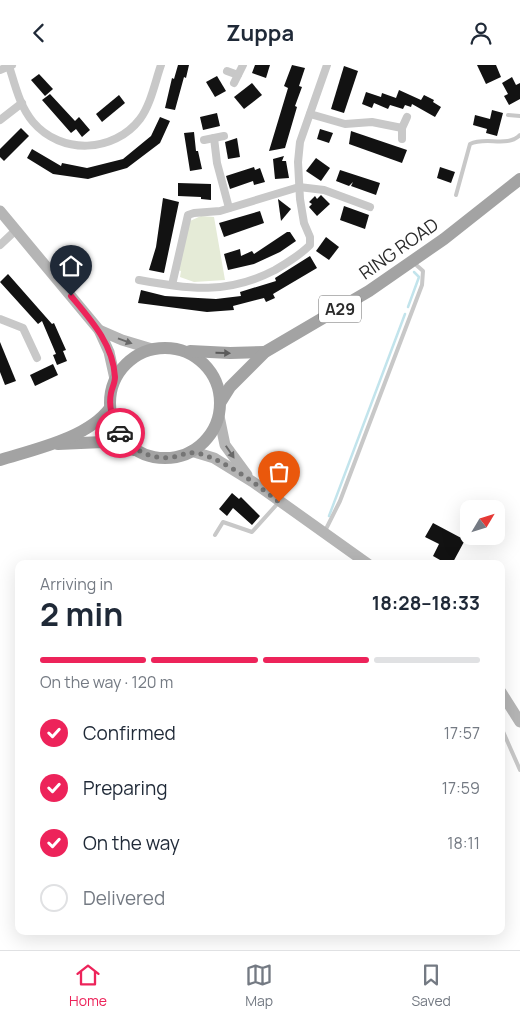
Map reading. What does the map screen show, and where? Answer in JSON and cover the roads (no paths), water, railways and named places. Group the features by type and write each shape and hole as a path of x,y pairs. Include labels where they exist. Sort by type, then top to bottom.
{"main road":[{"name":"RING ROAD","path":"220,403 230,387 264,351 308,328 412,261 520,179"},
{"path":"0,211 99,330 109,352 115,379"},
{"path":"99,330 122,340 152,349"},
{"name":"A29","path":"48,445 103,442 155,457 173,457 191,451 207,439 219,416 220,403 217,385 212,374 200,360 182,350 167,347 141,353 126,363 115,379 110,395 110,408 114,423 124,439 140,452"},
{"name":"RING ROAD","path":"182,350 230,353 264,351"},
{"name":"A29","path":"0,460 48,445 96,423 110,408"},
{"path":"219,416 225,445 253,482"},
{"path":"191,451 214,458 253,482 362,560"},
{"path":"505,698 520,722"}],"street":[{"path":"234,83 244,65"},
{"path":"139,279 212,289 240,285 280,267 310,245 310,237 304,223 299,187 300,142 327,65"},
{"path":"0,69 10,66 22,103 33,122 53,138 76,146 99,144 115,139 128,131 140,119 159,66"},
{"path":"227,71 238,75"},
{"path":"0,121 22,103"},
{"path":"310,113 345,124 372,122 402,128"},
{"path":"402,139 402,128 407,117"},
{"path":"204,140 224,136"},
{"path":"214,138 217,163 229,208"},
{"path":"172,285 183,229 188,215 229,208 299,187 324,190 370,207"},
{"path":"0,245 16,230"},
{"path":"0,319 23,328 37,358"}],"lane":[{"path":"508,115 520,116"},
{"path":"456,195 470,144 484,140 505,142 520,135"},
{"path":"324,533 340,501 422,285 422,271 412,261"},
{"path":"214,535 223,522 252,532 279,502"},
{"path":"505,736 520,770"}],"waterway":[{"path":"408,307 419,277 414,272"},
{"path":"329,516 405,314"}]}
